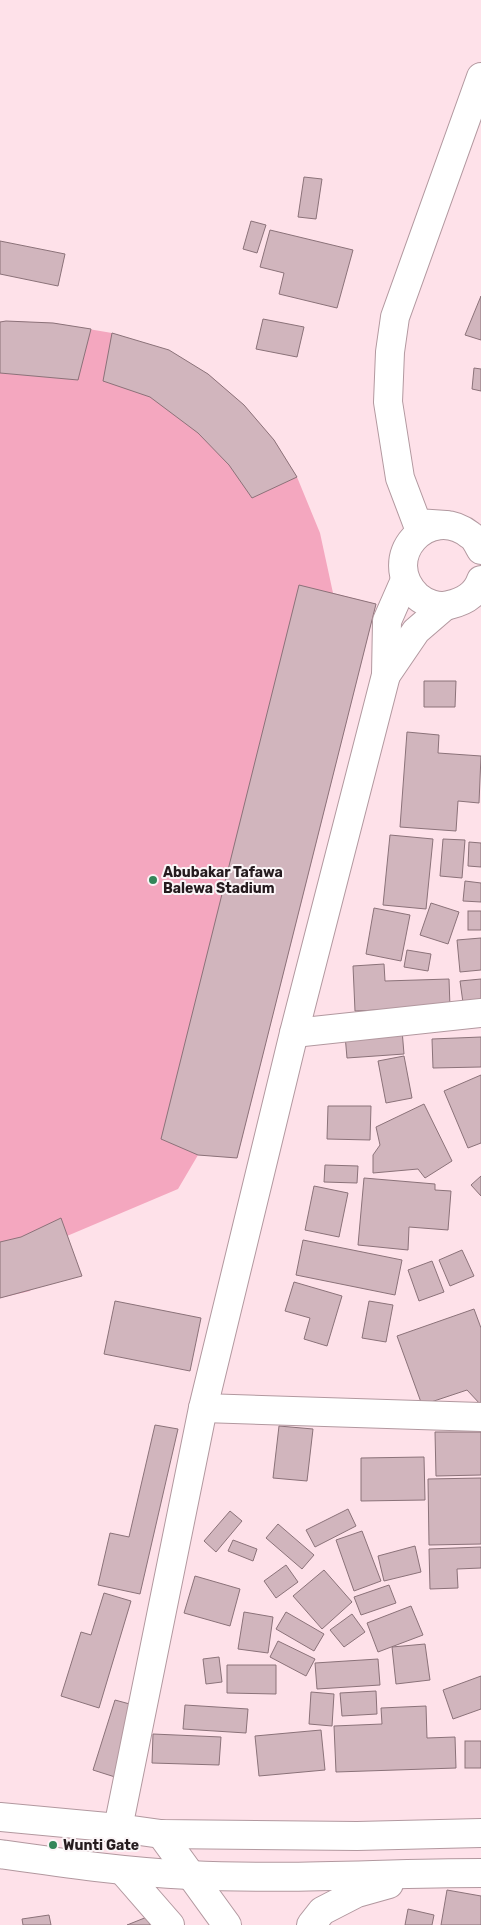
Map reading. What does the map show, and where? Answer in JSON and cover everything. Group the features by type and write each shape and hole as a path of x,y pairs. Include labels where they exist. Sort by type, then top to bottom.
{"main road":[{"path":"478,544 456,526 416,523 400,478 388,402 390,352 395,317 418,248 481,77"},
{"path":"400,478 398,527 414,537"},
{"path":"446,525 434,526 424,530 414,537 407,546 403,568 405,580 411,590 420,599 432,605 445,606 459,603 471,595 481,580"},
{"path":"118,1828 203,1408 294,1033 386,675 387,621 405,580"},
{"path":"386,675 416,631 445,606"},
{"path":"294,1033 481,1013"},
{"path":"203,1408 481,1417"},
{"path":"0,1817 161,1834 357,1836 481,1833"},
{"path":"161,1834 227,1925"},
{"path":"0,1854 123,1871 190,1875 278,1877 481,1872"},
{"path":"123,1871 170,1925"},
{"path":"310,1925 322,1911 357,1893 429,1873"}],"shaded area":[{"name":"Abubakar Tafawa Balewa Stadium","path":"0,322 53,323 112,333 208,374 244,405 274,440 297,477 320,533 333,593 376,604 237,1158 198,1155 178,1189 67,1236 30,1291 0,1298"}],"building":[{"path":"304,177 322,179 316,219 298,217"},
{"path":"251,221 266,225 257,253 243,249"},
{"path":"270,230 353,250 337,308 279,294 284,273 260,267"},
{"path":"0,241 65,254 58,286 0,274"},
{"path":"481,296 481,340 465,335"},
{"path":"263,319 304,327 297,357 256,349"},
{"path":"0,322 53,323 91,329 78,380 0,373"},
{"path":"112,333 169,350 208,374 244,405 274,440 297,477 252,498 229,465 198,433 150,397 103,381"},
{"path":"474,368 481,369 481,391 472,389"},
{"path":"299,585 376,604 237,1158 198,1155 161,1139"},
{"path":"424,681 456,681 455,707 424,707"},
{"path":"407,732 439,735 438,753 481,756 479,803 458,801 456,831 400,827"},
{"path":"390,835 433,839 426,909 383,905"},
{"path":"443,839 465,840 462,878 440,876"},
{"path":"469,842 481,843 481,867 468,866"},
{"path":"465,881 481,883 481,902 463,901"},
{"path":"431,903 459,912 448,944 420,935"},
{"path":"374,908 410,915 401,961 366,954"},
{"path":"468,911 481,911 481,930 468,930"},
{"path":"481,938 481,970 460,972 457,940"},
{"path":"407,950 431,954 428,971 404,967"},
{"path":"384,964 385,981 449,979 450,1007 355,1011 353,966"},
{"path":"481,979 481,1008 464,1010 460,981"},
{"path":"402,1030 404,1054 347,1058 345,1035"},
{"path":"481,1037 481,1067 433,1068 432,1039"},
{"path":"404,1056 412,1098 386,1103 378,1061"},
{"path":"481,1075 481,1143 468,1148 444,1091"},
{"path":"424,1104 452,1161 425,1178 418,1169 373,1173 373,1155 380,1145 376,1127"},
{"path":"328,1106 371,1106 370,1140 327,1139"},
{"path":"325,1165 358,1166 357,1183 324,1182"},
{"path":"481,1176 481,1196 471,1185"},
{"path":"364,1178 435,1184 435,1190 451,1191 448,1230 409,1227 408,1250 358,1245"},
{"path":"314,1186 348,1193 339,1237 305,1230"},
{"path":"61,1218 82,1276 0,1298 0,1242 21,1237"},
{"path":"303,1240 402,1260 395,1295 296,1275"},
{"path":"462,1250 474,1276 450,1286 439,1260"},
{"path":"432,1261 444,1292 419,1301 408,1270"},
{"path":"294,1282 342,1296 327,1346 304,1339 310,1318 285,1311"},
{"path":"115,1301 201,1318 190,1371 104,1354"},
{"path":"369,1301 393,1305 386,1342 362,1338"},
{"path":"474,1309 481,1328 481,1405 467,1390 422,1405 397,1336"},
{"path":"155,1425 178,1429 140,1594 98,1585 110,1533 129,1537"},
{"path":"279,1426 313,1429 307,1481 273,1478"},
{"path":"435,1432 481,1432 481,1475 436,1476"},
{"path":"424,1457 425,1500 361,1501 361,1458"},
{"path":"481,1478 481,1544 429,1545 428,1479"},
{"path":"348,1509 356,1526 315,1547 306,1530"},
{"path":"230,1511 242,1521 216,1552 204,1541"},
{"path":"278,1524 314,1555 302,1569 266,1538"},
{"path":"362,1531 381,1581 354,1591 336,1540"},
{"path":"233,1540 257,1549 253,1561 228,1551"},
{"path":"415,1546 421,1572 384,1581 378,1556"},
{"path":"481,1547 481,1568 457,1569 458,1588 430,1589 429,1549"},
{"path":"286,1565 298,1582 276,1598 264,1581"},
{"path":"324,1570 352,1602 322,1629 293,1596"},
{"path":"195,1576 240,1589 230,1626 184,1613"},
{"path":"389,1585 396,1603 361,1615 354,1597"},
{"path":"104,1593 131,1601 99,1708 61,1696 81,1632 91,1635"},
{"path":"411,1606 423,1635 378,1652 367,1623"},
{"path":"244,1612 273,1617 268,1653 238,1649"},
{"path":"286,1612 324,1634 314,1651 276,1629"},
{"path":"352,1614 365,1632 344,1647 330,1630"},
{"path":"278,1641 315,1659 306,1676 270,1657"},
{"path":"425,1644 430,1680 396,1684 392,1647"},
{"path":"219,1657 222,1682 206,1684 203,1659"},
{"path":"378,1659 380,1685 317,1689 315,1663"},
{"path":"227,1665 276,1665 276,1694 227,1693"},
{"path":"481,1676 481,1709 453,1719 443,1690"},
{"path":"376,1691 377,1714 342,1716 340,1693"},
{"path":"311,1692 334,1694 332,1726 309,1724"},
{"path":"115,1700 137,1706 115,1777 93,1770"},
{"path":"185,1705 248,1709 246,1733 183,1729"},
{"path":"426,1706 427,1738 455,1737 456,1768 336,1772 334,1726 382,1724 381,1708"},
{"path":"321,1730 325,1770 259,1776 255,1736"},
{"path":"153,1734 221,1737 219,1765 152,1763"},
{"path":"465,1741 481,1741 481,1768 465,1768"},
{"path":"447,1890 481,1896 481,1925 441,1925"},
{"path":"408,1909 434,1915 432,1925 405,1925"},
{"path":"49,1915 51,1925 23,1925 22,1919"},
{"path":"147,1917 150,1925 127,1925"}],"place":[{"name":"Abubakar Tafawa Balewa Stadium","path":"153,880"},
{"name":"Wunti Gate","path":"53,1845"}]}
